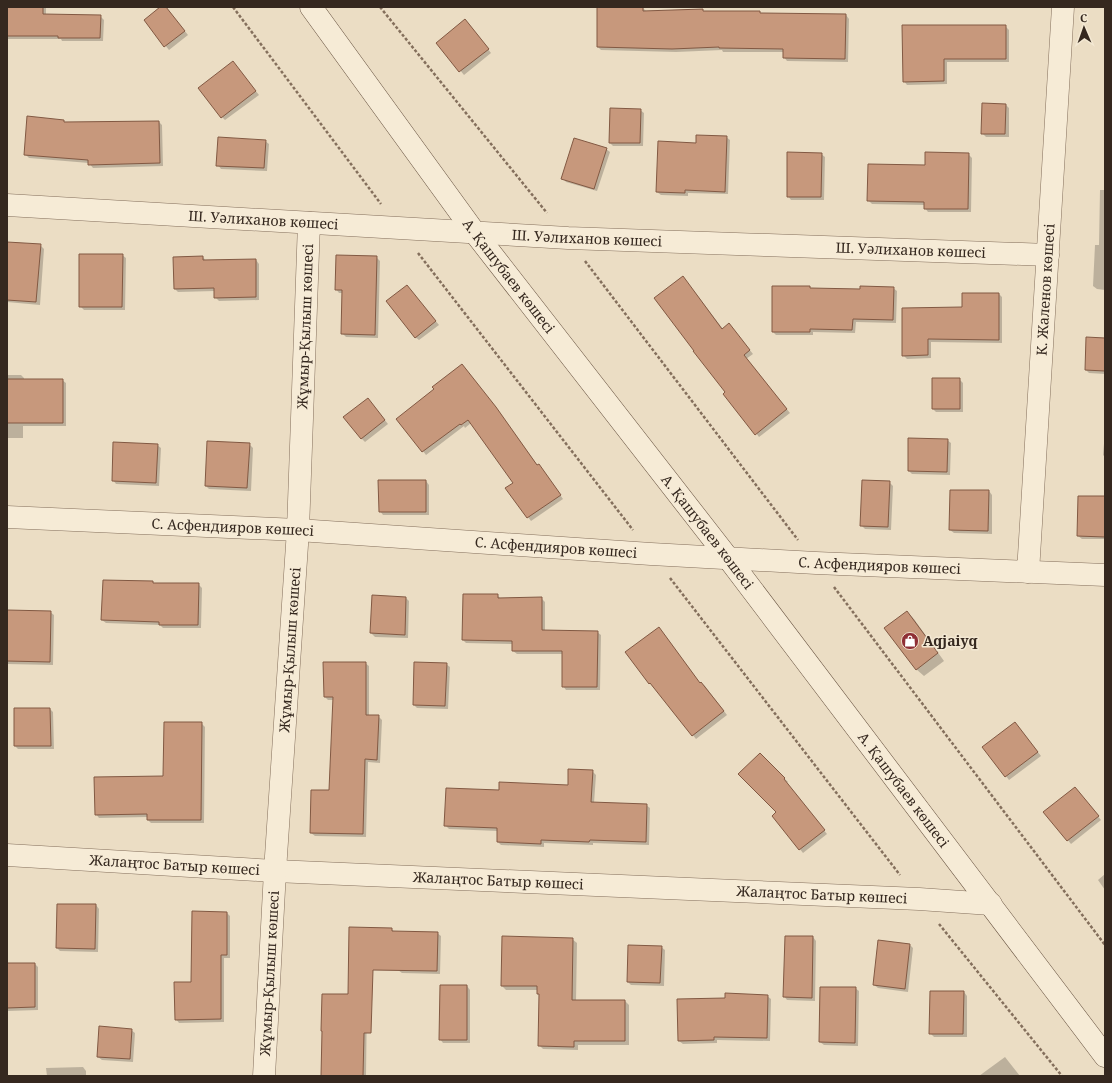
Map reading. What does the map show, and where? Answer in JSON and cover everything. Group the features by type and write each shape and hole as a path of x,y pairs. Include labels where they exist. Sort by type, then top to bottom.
{"street":[{"name":"А. Қашубаев көшесі","path":"311,7 475,233 728,558 1105,1056"},
{"name":"К. Жаленов көшесі","path":"1028,572 1063,7"},
{"name":"Ш. Уәлиханов көшесі","path":"7,205 568,238 1048,255"},
{"name":"Жұмыр-Қылыш көшесі","path":"264,1076 275,871 298,530 309,223"},
{"name":"С. Асфендияров көшесі","path":"7,517 298,530 635,553 816,563 1105,575"},
{"name":"Жалаңтос Батыр көшесі","path":"7,855 275,871 911,899 990,904"}],"path":[{"path":"380,7 568,238 1105,944"}],"building":[{"path":"7,7 43,7 43,14 101,15 100,38 7,36"},
{"path":"160,7 166,7 185,31 164,47 144,20"},
{"path":"597,7 643,7 643,11 703,9 703,11 760,11 760,13 846,14 845,59 783,58 783,49 719,47 672,49 597,47"},
{"path":"465,19 489,49 459,72 436,43"},
{"path":"902,25 1006,25 1006,59 944,59 944,81 903,82"},
{"path":"233,61 256,91 221,118 198,88"},
{"path":"982,103 1006,104 1005,134 981,134"},
{"path":"610,108 641,109 640,143 609,143"},
{"path":"27,116 64,120 64,122 159,121 160,163 88,165 88,160 24,155"},
{"path":"696,135 727,136 725,192 685,190 685,193 656,192 658,141 696,143"},
{"path":"218,137 266,140 264,168 216,166"},
{"path":"574,138 607,148 594,189 561,179"},
{"path":"787,152 822,153 821,197 787,197"},
{"path":"925,152 969,153 968,209 924,209 924,202 867,201 868,164 925,165"},
{"path":"7,242 41,244 36,302 7,300"},
{"path":"79,254 123,254 122,307 79,307"},
{"path":"336,255 377,256 375,335 341,334 342,290 335,290"},
{"path":"203,256 203,260 256,259 256,297 214,298 214,288 174,289 173,257"},
{"path":"683,276 722,329 729,323 750,350 744,355 787,409 755,435 723,394 725,392 654,298"},
{"path":"407,285 436,321 415,338 386,301"},
{"path":"772,286 810,286 810,288 860,289 860,286 894,287 893,320 853,319 852,330 810,329 810,332 772,332"},
{"path":"962,293 999,293 999,340 928,339 928,355 902,356 902,308 962,307"},
{"path":"1086,337 1105,338 1105,371 1085,370"},
{"path":"462,364 561,495 527,518 505,488 513,483 468,420 461,425 460,424 422,452 396,419 434,389 432,387"},
{"path":"932,378 960,378 960,409 932,409"},
{"path":"7,379 63,379 63,423 7,423"},
{"path":"368,398 385,420 361,439 343,417"},
{"path":"908,438 948,439 947,472 908,471"},
{"path":"207,441 250,443 247,488 205,486"},
{"path":"113,442 158,444 156,483 112,481"},
{"path":"378,480 426,480 426,512 379,512"},
{"path":"862,480 890,481 888,527 860,526"},
{"path":"950,490 989,490 988,531 949,530"},
{"path":"1078,496 1105,496 1105,537 1077,536"},
{"path":"103,580 153,581 153,583 199,583 198,625 159,625 159,622 101,620"},
{"path":"463,594 498,594 498,598 542,597 542,630 598,631 597,687 562,687 562,651 512,651 512,641 462,640"},
{"path":"372,595 406,597 405,635 370,633"},
{"path":"7,610 51,611 50,662 7,661"},
{"path":"907,611 938,653 916,670 884,628"},
{"path":"659,627 700,683 701,682 724,711 692,736 625,652"},
{"path":"323,662 366,662 366,715 379,715 377,760 365,759 363,834 310,833 311,790 329,790 333,697 324,697"},
{"path":"414,662 447,663 445,706 413,705"},
{"path":"14,708 50,708 51,746 14,746"},
{"path":"164,722 202,722 201,820 147,820 147,814 95,815 94,777 163,776"},
{"path":"1015,722 1038,752 1005,777 982,747"},
{"path":"760,753 785,778 784,779 825,830 799,850 772,816 776,812 738,774"},
{"path":"568,769 593,770 591,802 647,804 646,842 541,840 541,844 497,842 497,828 444,826 446,788 499,790 499,782 568,785"},
{"path":"1075,787 1099,816 1067,841 1043,812"},
{"path":"57,904 96,904 95,949 56,948"},
{"path":"192,911 227,912 227,955 221,955 221,1019 175,1020 174,982 191,982"},
{"path":"349,927 392,928 392,931 438,932 437,971 373,970 371,1033 364,1033 363,1076 321,1076 322,994 348,994"},
{"path":"502,936 573,938 572,1000 625,1000 625,1041 574,1041 574,1047 538,1046 539,994 537,994 537,986 501,986"},
{"path":"785,936 813,936 812,998 783,997"},
{"path":"878,940 910,944 905,989 873,985"},
{"path":"628,945 662,946 660,983 627,982"},
{"path":"7,963 35,963 35,1007 7,1008"},
{"path":"440,985 467,985 467,1040 439,1040"},
{"path":"820,987 856,987 855,1043 819,1042"},
{"path":"930,991 964,991 963,1034 929,1034"},
{"path":"725,993 768,995 767,1038 714,1037 714,1040 678,1041 677,999 725,998"},
{"path":"99,1026 132,1029 130,1059 97,1057"}],"place":[{"name":"Aqjaiyq","path":"910,641"}]}
